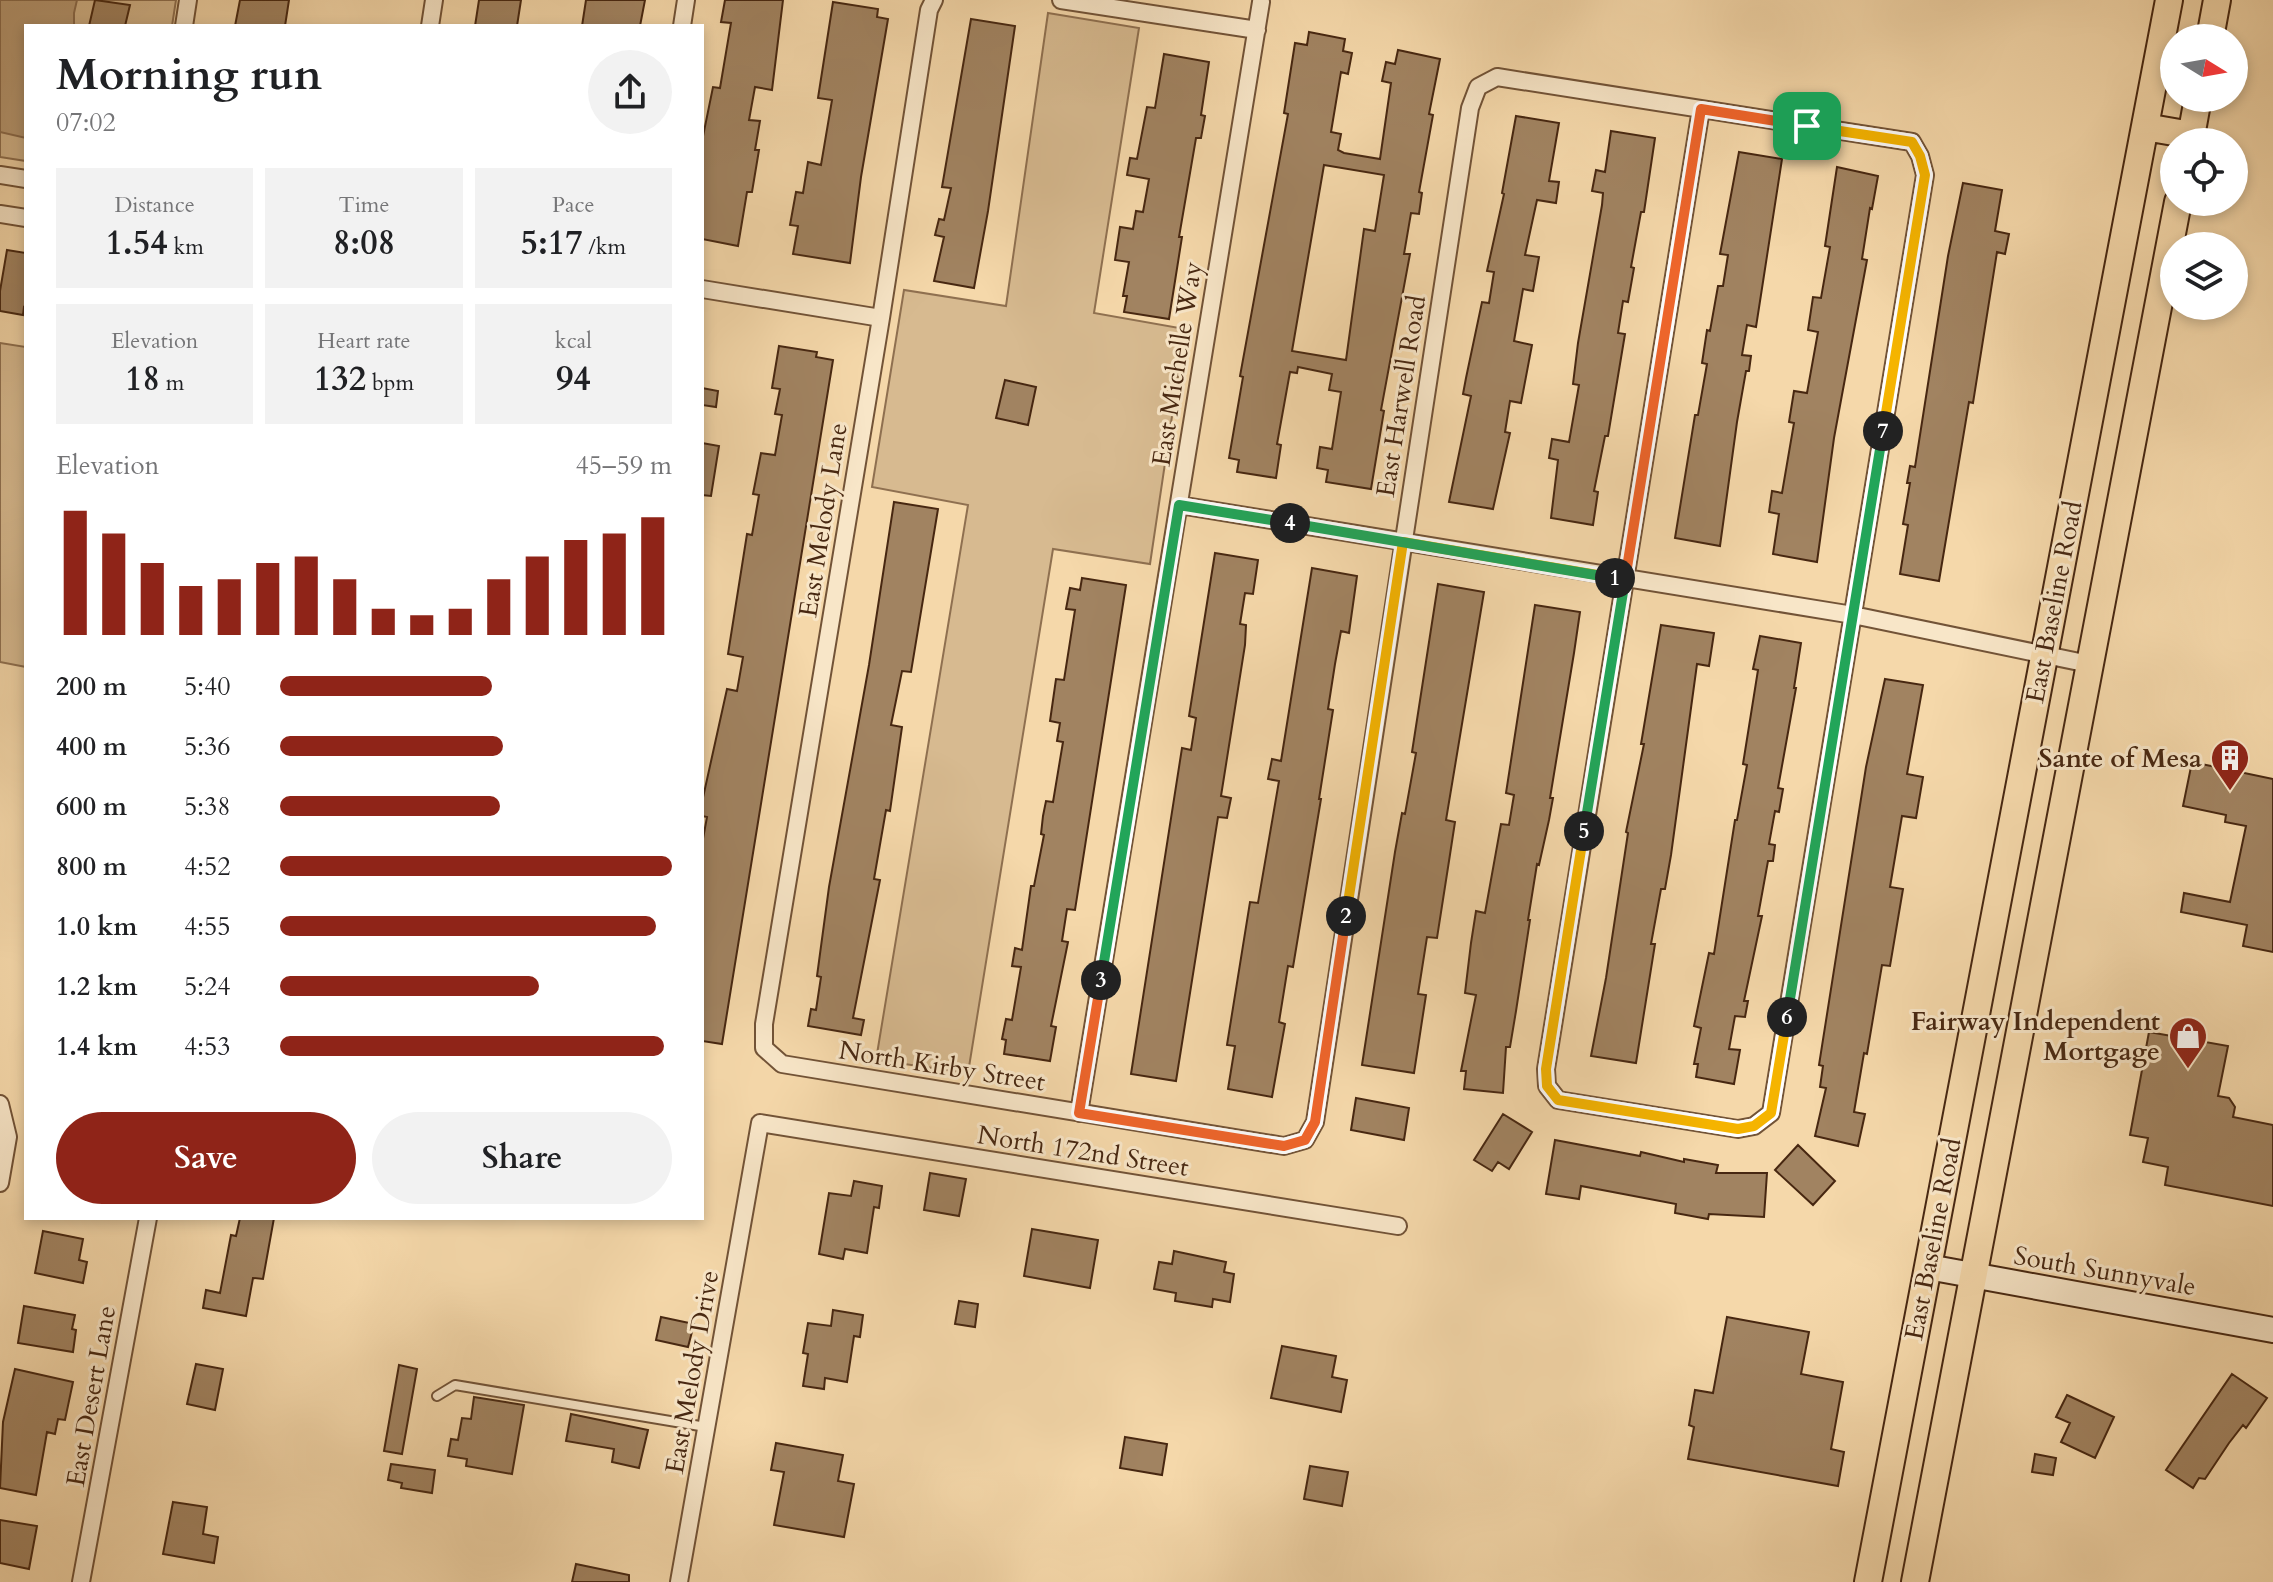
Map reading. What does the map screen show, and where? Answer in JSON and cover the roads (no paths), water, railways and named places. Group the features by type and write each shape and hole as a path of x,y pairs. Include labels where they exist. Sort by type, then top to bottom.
{"main road":[{"name":"East Baseline Road","path":"1868,1582 2169,0"},
{"path":"2213,24 2217,0"},
{"path":"2145,127 2160,131"},
{"name":"East Baseline Road","path":"1915,1582 2175,216"}],"street":[{"path":"184,24 188,0"},
{"path":"430,24 434,0"},
{"path":"682,24 686,0"},
{"name":"East Melody Lane","path":"764,1048 767,1008 929,10 934,0"},
{"path":"1061,0 1257,30"},
{"name":"East Michelle Way","path":"1079,1113 1261,2"},
{"name":"East Harwell Road","path":"1305,1140 1315,1122 1470,108 1478,87 1497,77 1701,109"},
{"path":"1701,109 1912,142 1925,175 1771,1113 1754,1126 1738,1129 1558,1100 1547,1086 1546,1069 1701,109"},
{"path":"0,175 24,179"},
{"path":"0,214 24,218"},
{"path":"704,289 881,318"},
{"path":"1179,505 1853,615 2089,664"},
{"name":"North Kirby Street","path":"764,1048 782,1064 1284,1146 1305,1140"},
{"path":"0,1104 8,1137 0,1183"},
{"name":"North 172nd Street","path":"760,1123 1398,1226"},
{"name":"East Melody Drive","path":"679,1582 760,1123"},
{"name":"East Desert Lane","path":"81,1582 148,1220"},
{"name":"South Sunnyvale","path":"1928,1267 2273,1330"}],"lane":[{"path":"437,1396 455,1385 706,1427"}],"place":[{"name":"Sante of Mesa","path":"2230,792"},
{"name":"Fairway Independent Mortgage","path":"2188,1070"}]}
